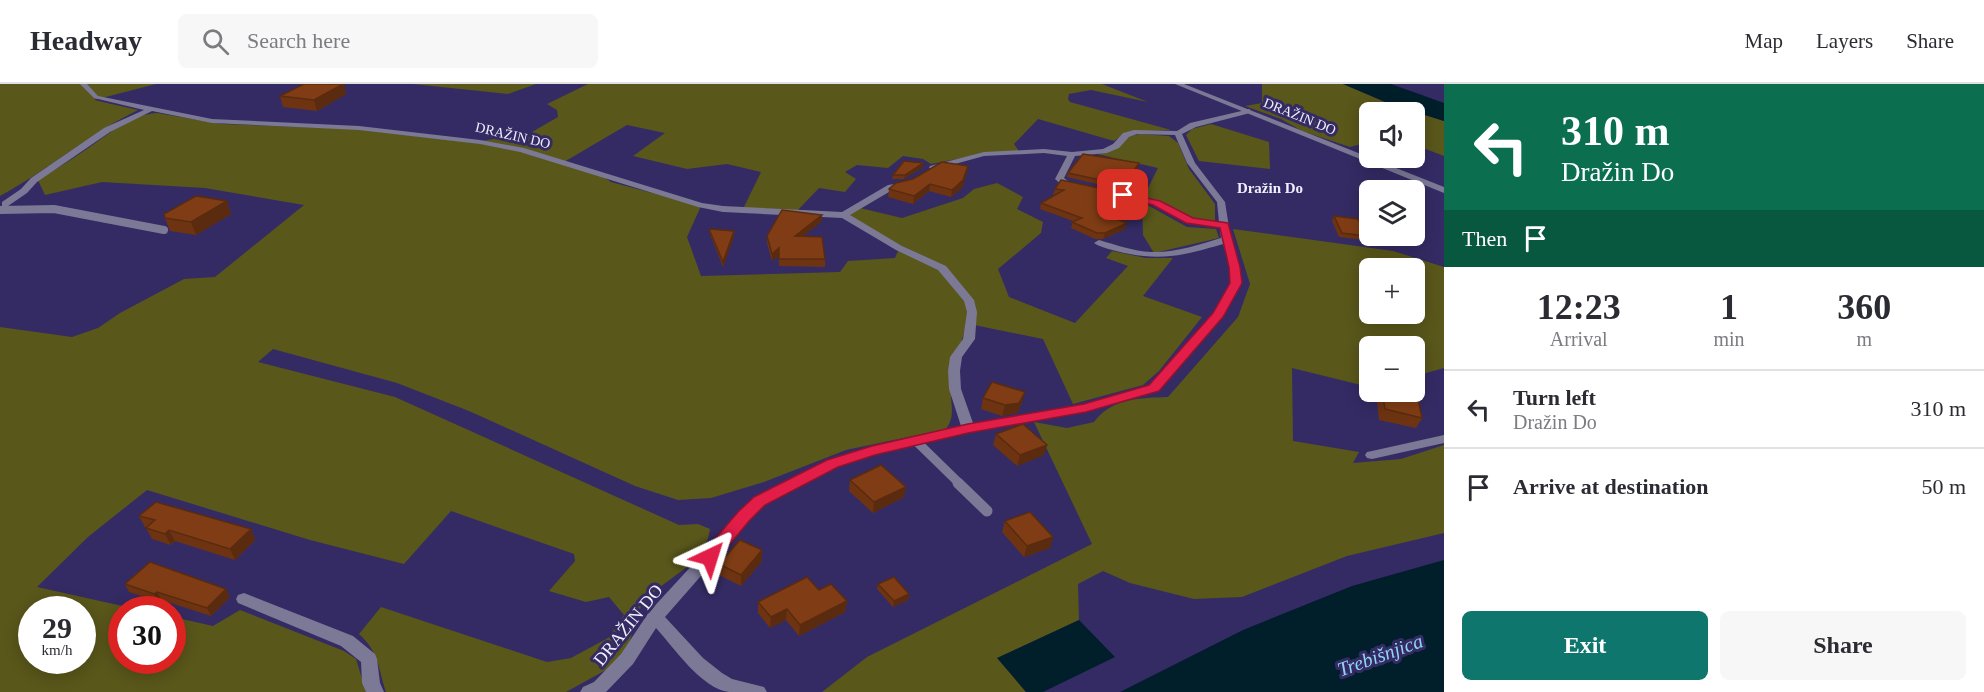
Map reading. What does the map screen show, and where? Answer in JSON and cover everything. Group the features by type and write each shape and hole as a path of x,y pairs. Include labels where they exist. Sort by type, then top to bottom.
{"street":[{"name":"DRAŽIN DO","path":"83,84 96,97 212,121 359,128 480,142 521,150 701,205 723,209 844,215 899,248 942,268 969,300 972,312 969,339 956,357 954,371 955,389 968,428"},
{"name":"DRAŽIN DO","path":"1178,84 1444,190"},
{"path":"2,208 33,180 107,130 149,110 143,106"},
{"path":"844,215 891,187 918,178 935,166 984,154 1044,151 1072,154 1104,151 1116,146 1126,135 1137,132 1178,133 1193,125 1247,111"},
{"name":"DRAŽIN DO","path":"589,692 600,687 627,659 655,617 759,501 832,463 872,450 968,428 1086,408 1154,388 1219,315 1236,283 1235,267 1226,240 1221,202 1191,163 1178,133"},
{"path":"1072,154 1059,179 1066,184 1142,198 1190,220 1225,226"},
{"path":"1099,243 1134,253 1155,255 1226,240"},
{"path":"1372,455 1444,439"},
{"path":"244,599 347,640 369,659 371,683 375,692"},
{"path":"655,617 676,637 702,669 727,684 758,692"}],"lane":[{"path":"2,208 54,208 164,230"},
{"path":"916,441 987,511"}],"shaded area":[{"path":"0,84 156,84 94,100 138,110 0,196"},
{"path":"413,84 536,84 508,94"},
{"path":"588,84 1102,84 1148,102 1091,90 1069,94 1068,99 1070,102 1171,130 1127,132 1114,141 1038,119 1014,144 1019,151 983,154 931,164 923,159 903,156 888,168 857,165 845,172 856,179 845,192 819,188 797,211 743,209 761,172 727,164 687,169 633,156 665,133 627,125 564,162 481,141 494,139 505,133 525,136 558,117 557,110 547,104"},
{"path":"1262,84 1343,84 1385,102 1359,102 1359,145 1350,147 1302,131 1281,119 1245,106 1262,103"},
{"path":"157,113 222,124 357,129 477,143 519,151 602,176 611,182 701,206 687,237 701,276 840,272 848,261 895,258 899,249 942,272 959,289 970,311 952,380 952,414 949,424 946,429 846,450 764,482 711,498 678,500 635,486 469,411 397,383 273,349 258,362 395,397 679,525 698,524 710,529 708,539 691,564 656,590 641,606 628,647 615,665 566,692 386,692 371,647 359,634 381,607 547,662 571,658 608,638 624,615 609,597 586,602 549,591 575,561 574,554 451,511 404,564 310,540 147,490 88,537 37,587 78,596 18,596 18,674 96,674 96,600 108,603 108,674 186,674 186,620 213,626 240,610 344,651 356,659 366,692 0,692 0,327 72,337 98,328 120,313 184,279 215,277 304,205 205,188 102,182 45,195 38,180 137,117"},
{"path":"1425,115 1444,121 1444,156 1425,149"},
{"path":"1211,124 1269,142 1270,169 1199,161 1186,135 1192,129"},
{"path":"1140,134 1169,136 1178,143 1189,169 1215,204 1215,222 1198,220 1144,196 1158,168 1097,154"},
{"path":"997,183 1023,197 1017,209 1043,222 1041,233 998,269 1009,297 1075,323 1128,266 1106,258 1112,251 1146,258 1173,258 1143,296 1202,317 1159,371 1143,385 1073,404 1043,339 974,325 957,283 918,255 846,215 860,208 902,218 963,198 974,189"},
{"path":"1142,202 1187,227 1216,229 1219,238 1154,253 1143,235"},
{"path":"1233,229 1393,251 1415,258 1359,258 1359,324 1425,324 1425,261 1444,267 1444,368 1425,373 1425,336 1359,336 1359,385 1292,368 1293,441 1359,452 1353,463 1401,459 1444,445 1444,533 1347,556 1242,597 1194,599 1130,583 1103,571 1078,584 1079,620 998,658 1026,692 822,692 867,657 1092,544 1034,422 1067,428 1094,422 1109,408 1127,401 1168,397 1238,317 1250,284"}],"water":[{"path":"1343,84 1391,84 1444,103 1444,121 1425,115 1425,102 1385,102"},
{"name":"Trebišnjica","path":"1444,560 1444,692 1120,692 1243,630 1352,586"},
{"path":"1079,620 1115,657 1043,692 1026,692 997,658"}],"building":[{"path":"304,84 343,84 314,100 280,96"},
{"path":"1083,154 1139,163 1124,185 1068,173"},
{"path":"904,161 923,163 905,175 893,175"},
{"path":"942,162 968,166 963,180 952,190 930,184 914,196 889,189 896,183 913,179"},
{"path":"1061,180 1118,192 1112,201 1121,202 1111,217 1127,223 1105,233 1097,233 1072,222 1082,218 1041,203 1064,190 1055,189"},
{"path":"196,196 227,201 191,222 165,218 164,214"},
{"path":"782,210 822,215 795,236 822,237 825,259 779,259 779,248 772,254 767,236"},
{"path":"1334,216 1358,219 1359,235 1342,233"},
{"path":"709,229 734,231 723,262"},
{"path":"992,382 1025,392 1019,403 1005,405 983,398"},
{"path":"1384,402 1419,402 1422,418 1385,409"},
{"path":"1023,424 1047,445 1020,455 996,434"},
{"path":"881,465 906,487 874,502 850,480"},
{"path":"156,502 251,529 230,549 169,530 165,534 146,528 155,520 139,516"},
{"path":"1030,512 1053,537 1027,546 1005,521"},
{"path":"740,540 762,550 741,575 719,564"},
{"path":"150,562 226,589 207,608 186,601 186,596 170,596 157,592 154,594 125,584"},
{"path":"807,577 819,590 831,584 847,601 800,625 787,609 771,617 758,602"},
{"path":"894,577 909,594 894,601 878,584"}],"district":[{"name":"Dražin Do","path":"1270,188"}],"route":[{"path":"710,557 759,501 832,463 872,450 968,428 1086,408 1154,388 1219,315 1236,283 1235,267 1226,240 1225,226 1190,220 1156,203 1123,195"}]}
